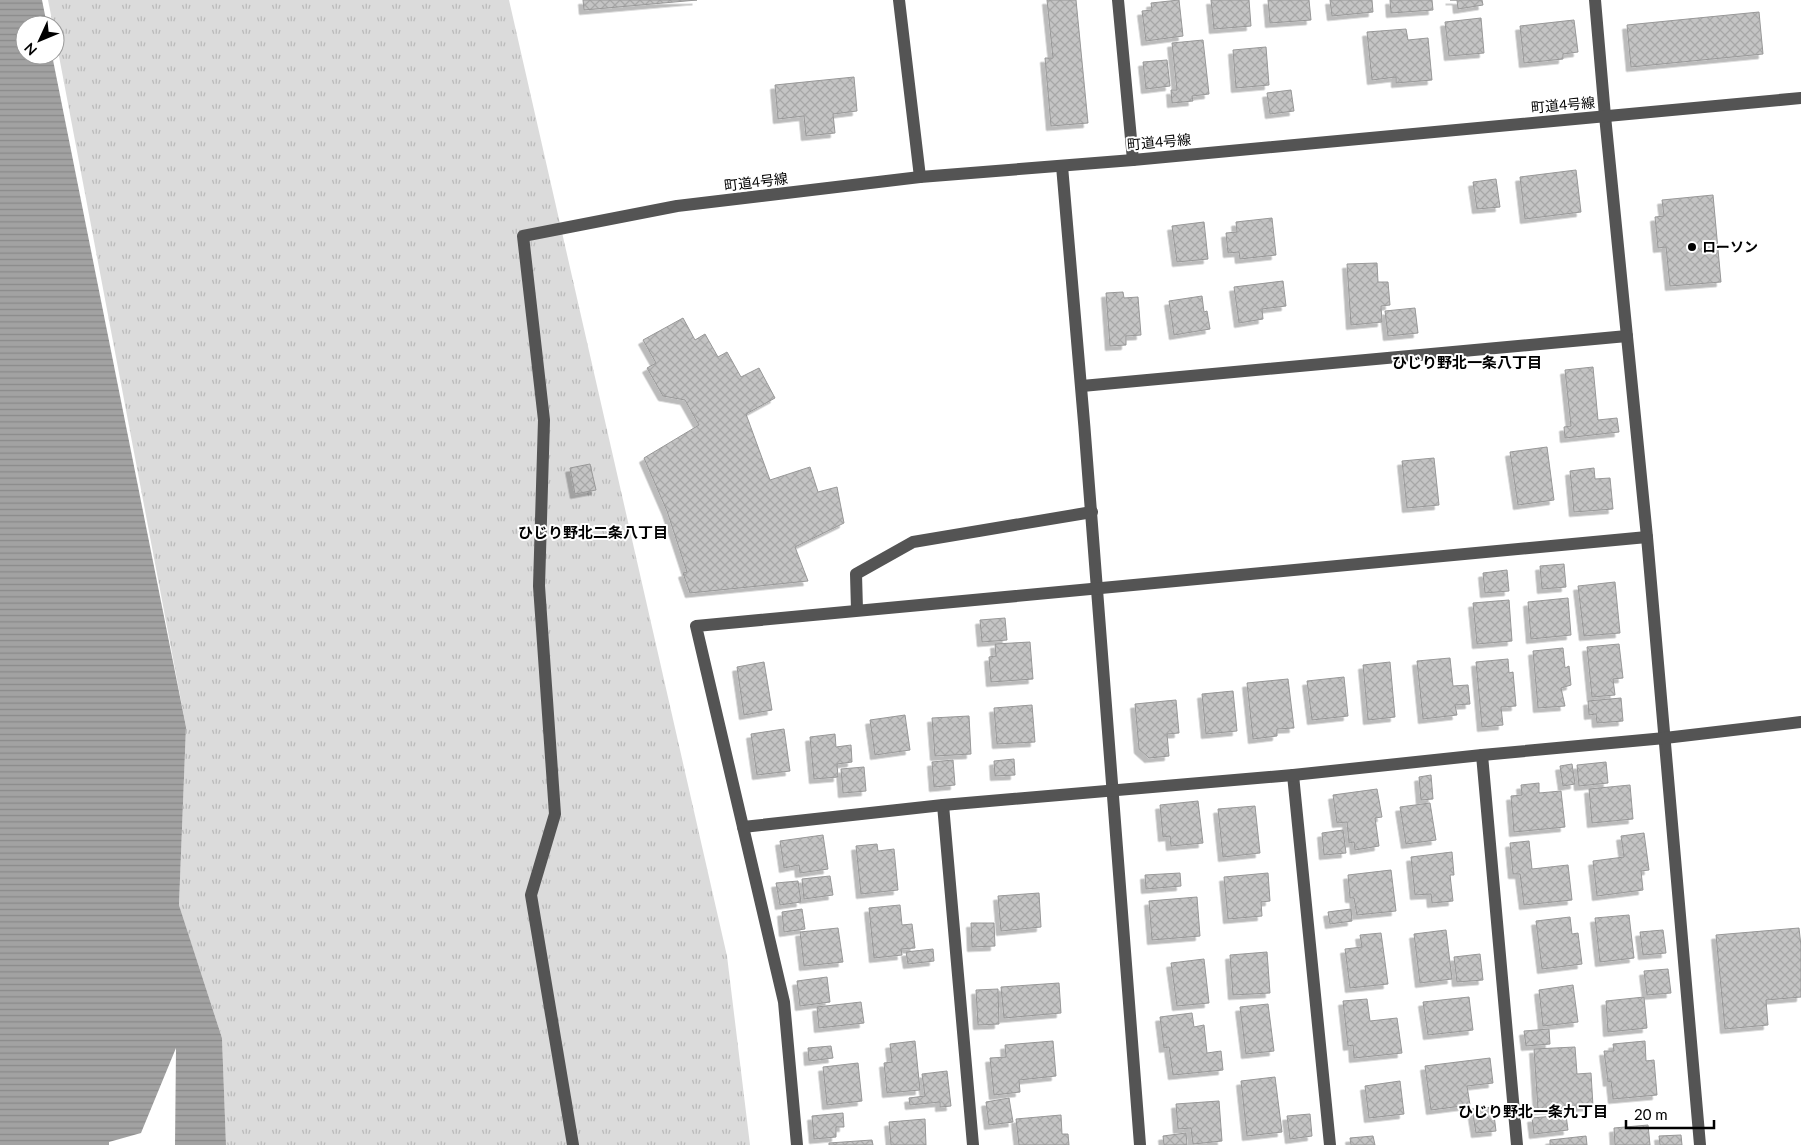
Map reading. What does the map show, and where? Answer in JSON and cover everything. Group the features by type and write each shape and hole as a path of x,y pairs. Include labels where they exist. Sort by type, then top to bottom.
{"street":[{"path":"899,0 920,177"},
{"path":"1118,0 1133,160"},
{"path":"1595,0 1647,537 1700,1145"},
{"name":"町道4号線","path":"573,1145 531,895 554,814 538,586 544,420 523,236 677,206 920,177 1133,160 1801,98"},
{"path":"1062,166 1082,386 1140,1145"},
{"path":"1082,386 1627,336"},
{"path":"857,610 856,574 912,542 1092,512"},
{"path":"797,1145 784,1002 696,626 1647,537"},
{"path":"744,827 942,805 1293,775 1665,738 1801,722"},
{"path":"1482,755 1517,1145"},
{"path":"1293,775 1330,1145"},
{"path":"942,805 972,1145"}],"green space":[{"path":"48,0 509,0 727,956 750,1145 226,1145 222,1038 179,905 186,727 61,65 65,65 65,15 51,15"}],"shaded area":[{"path":"0,0 42,0 45,15 15,15 15,65 54,65 186,727 179,905 222,1038 226,1145 175,1145 176,1048 141,1133 109,1142 109,1145 0,1145"}],"building":[{"path":"583,0 697,0 584,10"},
{"path":"1047,0 1076,0 1088,123 1051,126 1045,58 1053,58"},
{"path":"1179,0 1183,36 1146,41 1142,11 1152,10 1151,3"},
{"path":"1211,0 1249,0 1251,26 1214,29"},
{"path":"1268,0 1309,0 1311,20 1270,23"},
{"path":"1330,0 1372,0 1373,12 1332,16"},
{"path":"1390,0 1432,0 1433,10 1391,13"},
{"path":"1457,0 1482,0 1483,5 1458,9"},
{"path":"1759,12 1763,54 1631,67 1627,25"},
{"path":"1481,18 1484,53 1449,56 1445,22"},
{"path":"1574,20 1578,52 1563,54 1563,59 1524,63 1520,26"},
{"path":"1406,29 1408,40 1428,38 1432,80 1396,83 1396,77 1372,80 1367,32"},
{"path":"1203,40 1209,94 1192,96 1193,101 1172,103 1171,90 1177,90 1172,43"},
{"path":"1266,47 1269,85 1236,88 1233,50"},
{"path":"1167,60 1170,86 1146,89 1143,62"},
{"path":"854,77 857,111 833,114 835,133 806,136 804,116 778,119 775,85"},
{"path":"1291,90 1294,111 1270,114 1267,93"},
{"path":"1576,170 1581,212 1525,219 1520,177"},
{"path":"1496,179 1500,207 1477,209 1473,182"},
{"path":"1713,195 1721,282 1670,286 1666,247 1658,248 1655,217 1664,216 1662,200"},
{"path":"1272,218 1276,255 1240,259 1239,252 1228,253 1226,233 1237,232 1236,222"},
{"path":"1204,222 1208,259 1177,262 1172,226"},
{"path":"1377,263 1378,282 1388,282 1390,305 1381,306 1382,322 1351,325 1347,264"},
{"path":"1283,281 1286,306 1262,309 1263,319 1239,323 1234,287"},
{"path":"1123,292 1124,298 1138,297 1141,335 1126,336 1126,345 1110,346 1106,293"},
{"path":"1202,296 1204,312 1207,311 1210,329 1174,335 1169,301"},
{"path":"1415,308 1418,333 1388,336 1385,311"},
{"path":"683,318 695,340 705,334 718,357 727,352 741,377 759,368 775,398 746,414 770,480 810,467 818,492 837,487 844,523 795,547 808,581 690,593 683,573 687,572 667,511 644,458 699,425 685,400 663,396 647,368 656,363 643,340"},
{"path":"1593,367 1598,420 1617,418 1619,432 1565,438 1564,427 1571,426 1565,370"},
{"path":"1547,447 1554,500 1518,505 1510,452"},
{"path":"1434,458 1439,505 1407,508 1402,461"},
{"path":"590,464 596,490 575,494 570,468"},
{"path":"1594,468 1595,479 1610,478 1613,509 1574,512 1570,471"},
{"path":"1564,564 1566,587 1542,589 1540,566"},
{"path":"1507,570 1509,591 1485,593 1483,573"},
{"path":"1615,582 1620,633 1584,636 1578,586"},
{"path":"1568,598 1571,635 1531,639 1528,602"},
{"path":"1509,600 1512,641 1477,644 1473,603"},
{"path":"1005,618 1007,640 982,642 980,620"},
{"path":"1030,642 1033,679 991,682 989,657 996,656 995,644"},
{"path":"1619,644 1623,678 1613,679 1615,695 1592,697 1587,647"},
{"path":"1563,648 1565,668 1569,666 1571,685 1561,688 1565,706 1538,708 1533,651"},
{"path":"1450,658 1453,686 1468,685 1470,704 1455,705 1457,715 1423,719 1417,661"},
{"path":"1508,659 1509,673 1513,672 1516,706 1501,707 1503,725 1482,727 1476,662"},
{"path":"764,662 772,710 744,715 737,667"},
{"path":"1390,662 1395,717 1368,720 1363,665"},
{"path":"1344,677 1348,716 1312,720 1307,681"},
{"path":"1288,679 1294,728 1277,729 1277,736 1253,739 1247,683"},
{"path":"1233,691 1237,731 1206,734 1202,694"},
{"path":"1621,698 1623,721 1597,723 1596,714 1589,715 1588,701"},
{"path":"1176,700 1179,733 1167,734 1169,756 1149,758 1139,749 1135,704"},
{"path":"1032,705 1035,742 997,744 994,708"},
{"path":"905,715 910,750 875,755 870,720"},
{"path":"969,716 971,754 935,756 932,718"},
{"path":"784,729 790,771 757,775 751,734"},
{"path":"835,734 836,747 851,745 852,762 837,764 838,777 814,779 810,737"},
{"path":"1014,759 1015,775 995,776 994,761"},
{"path":"953,760 955,785 934,787 932,762"},
{"path":"1606,762 1608,783 1579,786 1577,765"},
{"path":"1572,764 1575,784 1563,786 1560,766"},
{"path":"864,767 866,791 843,793 841,769"},
{"path":"1431,775 1433,799 1421,800 1419,777"},
{"path":"1539,783 1539,793 1561,791 1565,827 1514,832 1511,796 1522,795 1521,785"},
{"path":"1630,785 1633,819 1592,823 1589,789"},
{"path":"1377,789 1382,817 1375,818 1379,846 1355,850 1354,842 1349,843 1347,822 1337,823 1333,795"},
{"path":"1198,801 1203,843 1171,846 1170,836 1163,837 1160,805"},
{"path":"1430,803 1436,840 1406,844 1400,807"},
{"path":"1255,806 1260,853 1223,857 1218,809"},
{"path":"1343,830 1346,853 1324,855 1322,833"},
{"path":"1644,833 1649,870 1641,871 1643,890 1597,896 1593,861 1624,857 1621,836"},
{"path":"823,835 828,869 800,873 799,865 784,868 780,841"},
{"path":"1529,841 1532,869 1568,865 1572,900 1524,905 1520,874 1513,874 1510,843"},
{"path":"877,844 878,851 894,849 898,890 861,894 856,846"},
{"path":"1452,852 1454,875 1450,875 1453,901 1432,903 1431,894 1415,895 1411,857"},
{"path":"1391,870 1396,911 1357,915 1354,898 1350,898 1348,875"},
{"path":"1180,873 1181,886 1146,889 1145,875"},
{"path":"1268,873 1270,901 1261,902 1262,916 1228,919 1224,877"},
{"path":"830,876 833,895 804,899 802,879"},
{"path":"798,881 801,902 780,905 776,883"},
{"path":"1039,893 1041,927 1001,931 998,896"},
{"path":"1197,897 1200,936 1152,940 1149,901"},
{"path":"900,905 902,925 912,924 915,948 901,949 902,955 874,958 869,908"},
{"path":"802,909 805,929 784,932 782,912"},
{"path":"1351,909 1352,921 1330,924 1328,912"},
{"path":"1629,915 1634,958 1600,962 1595,918"},
{"path":"1570,917 1572,934 1578,933 1582,964 1542,969 1536,921"},
{"path":"971,923 994,923 995,946 972,947"},
{"path":"838,928 843,962 804,966 800,932"},
{"path":"1799,928 1801,997 1766,1000 1768,1025 1725,1029 1716,935"},
{"path":"1446,930 1452,979 1420,983 1414,934"},
{"path":"1663,930 1666,953 1643,955 1640,932"},
{"path":"1381,933 1388,984 1350,988 1345,949 1362,947 1360,935"},
{"path":"933,949 934,961 908,964 906,952"},
{"path":"1267,952 1270,993 1233,995 1230,955"},
{"path":"1480,954 1483,980 1457,982 1454,957"},
{"path":"1204,959 1209,1003 1177,1006 1171,963"},
{"path":"1668,969 1671,993 1647,995 1644,971"},
{"path":"827,977 830,1002 800,1006 797,981"},
{"path":"1059,983 1061,1013 1004,1018 1001,987"},
{"path":"1573,985 1578,1022 1543,1026 1539,990"},
{"path":"998,989 999,1024 978,1025 976,990"},
{"path":"1469,997 1473,1030 1428,1035 1423,1002"},
{"path":"1644,997 1647,1028 1608,1032 1606,1001"},
{"path":"1367,999 1370,1021 1397,1018 1402,1053 1354,1058 1353,1045 1348,1046 1343,1001"},
{"path":"861,1002 864,1023 819,1028 817,1007"},
{"path":"1268,1004 1274,1051 1246,1054 1240,1007"},
{"path":"1192,1013 1194,1027 1204,1025 1207,1053 1221,1051 1223,1070 1173,1075 1169,1047 1164,1048 1160,1017"},
{"path":"1549,1029 1550,1044 1526,1046 1524,1031"},
{"path":"915,1041 920,1090 887,1093 884,1063 892,1062 890,1044"},
{"path":"1053,1041 1056,1076 1019,1080 1020,1092 994,1095 990,1058 1006,1057 1005,1045"},
{"path":"1645,1041 1646,1061 1654,1060 1657,1095 1613,1099 1611,1081 1608,1082 1604,1051 1614,1051 1613,1044"},
{"path":"831,1046 833,1058 809,1061 808,1048"},
{"path":"1575,1047 1577,1074 1591,1073 1593,1106 1538,1110 1534,1049"},
{"path":"1490,1058 1493,1083 1467,1086 1470,1105 1431,1110 1425,1066"},
{"path":"858,1063 862,1101 827,1105 823,1067"},
{"path":"947,1071 951,1106 940,1107 940,1102 910,1105 909,1098 925,1096 922,1074"},
{"path":"1275,1077 1282,1132 1247,1136 1241,1081"},
{"path":"1400,1081 1404,1114 1369,1118 1365,1086"},
{"path":"1009,1098 1013,1122 989,1125 986,1102"},
{"path":"1219,1101 1222,1141 1193,1144 1191,1128 1178,1129 1176,1104"},
{"path":"1493,1107 1496,1131 1476,1133 1472,1109"},
{"path":"843,1113 844,1127 836,1127 836,1137 814,1139 812,1116"},
{"path":"1310,1114 1312,1136 1290,1139 1287,1116"},
{"path":"1061,1115 1062,1134 1068,1134 1069,1145 1019,1145 1016,1119"},
{"path":"1566,1115 1568,1130 1534,1134 1532,1118"},
{"path":"925,1119 926,1145 891,1145 889,1122"},
{"path":"1648,1125 1650,1145 1615,1145 1614,1128"},
{"path":"1186,1133 1187,1145 1164,1145 1163,1136"},
{"path":"1681,1135 1682,1145 1660,1145 1659,1136"},
{"path":"1373,1136 1375,1145 1351,1145 1350,1138"},
{"path":"1586,1136 1587,1145 1550,1145 1550,1140"},
{"path":"872,1140 873,1145 829,1145 829,1143"}],"place":[{"name":"ローソン","path":"1692,247"}],"district":[{"name":"ひじり野北一条八丁目","path":"1467,363"},
{"name":"ひじり野北二条八丁目","path":"593,533"},
{"name":"ひじり野北一条九丁目","path":"1533,1112"}]}
